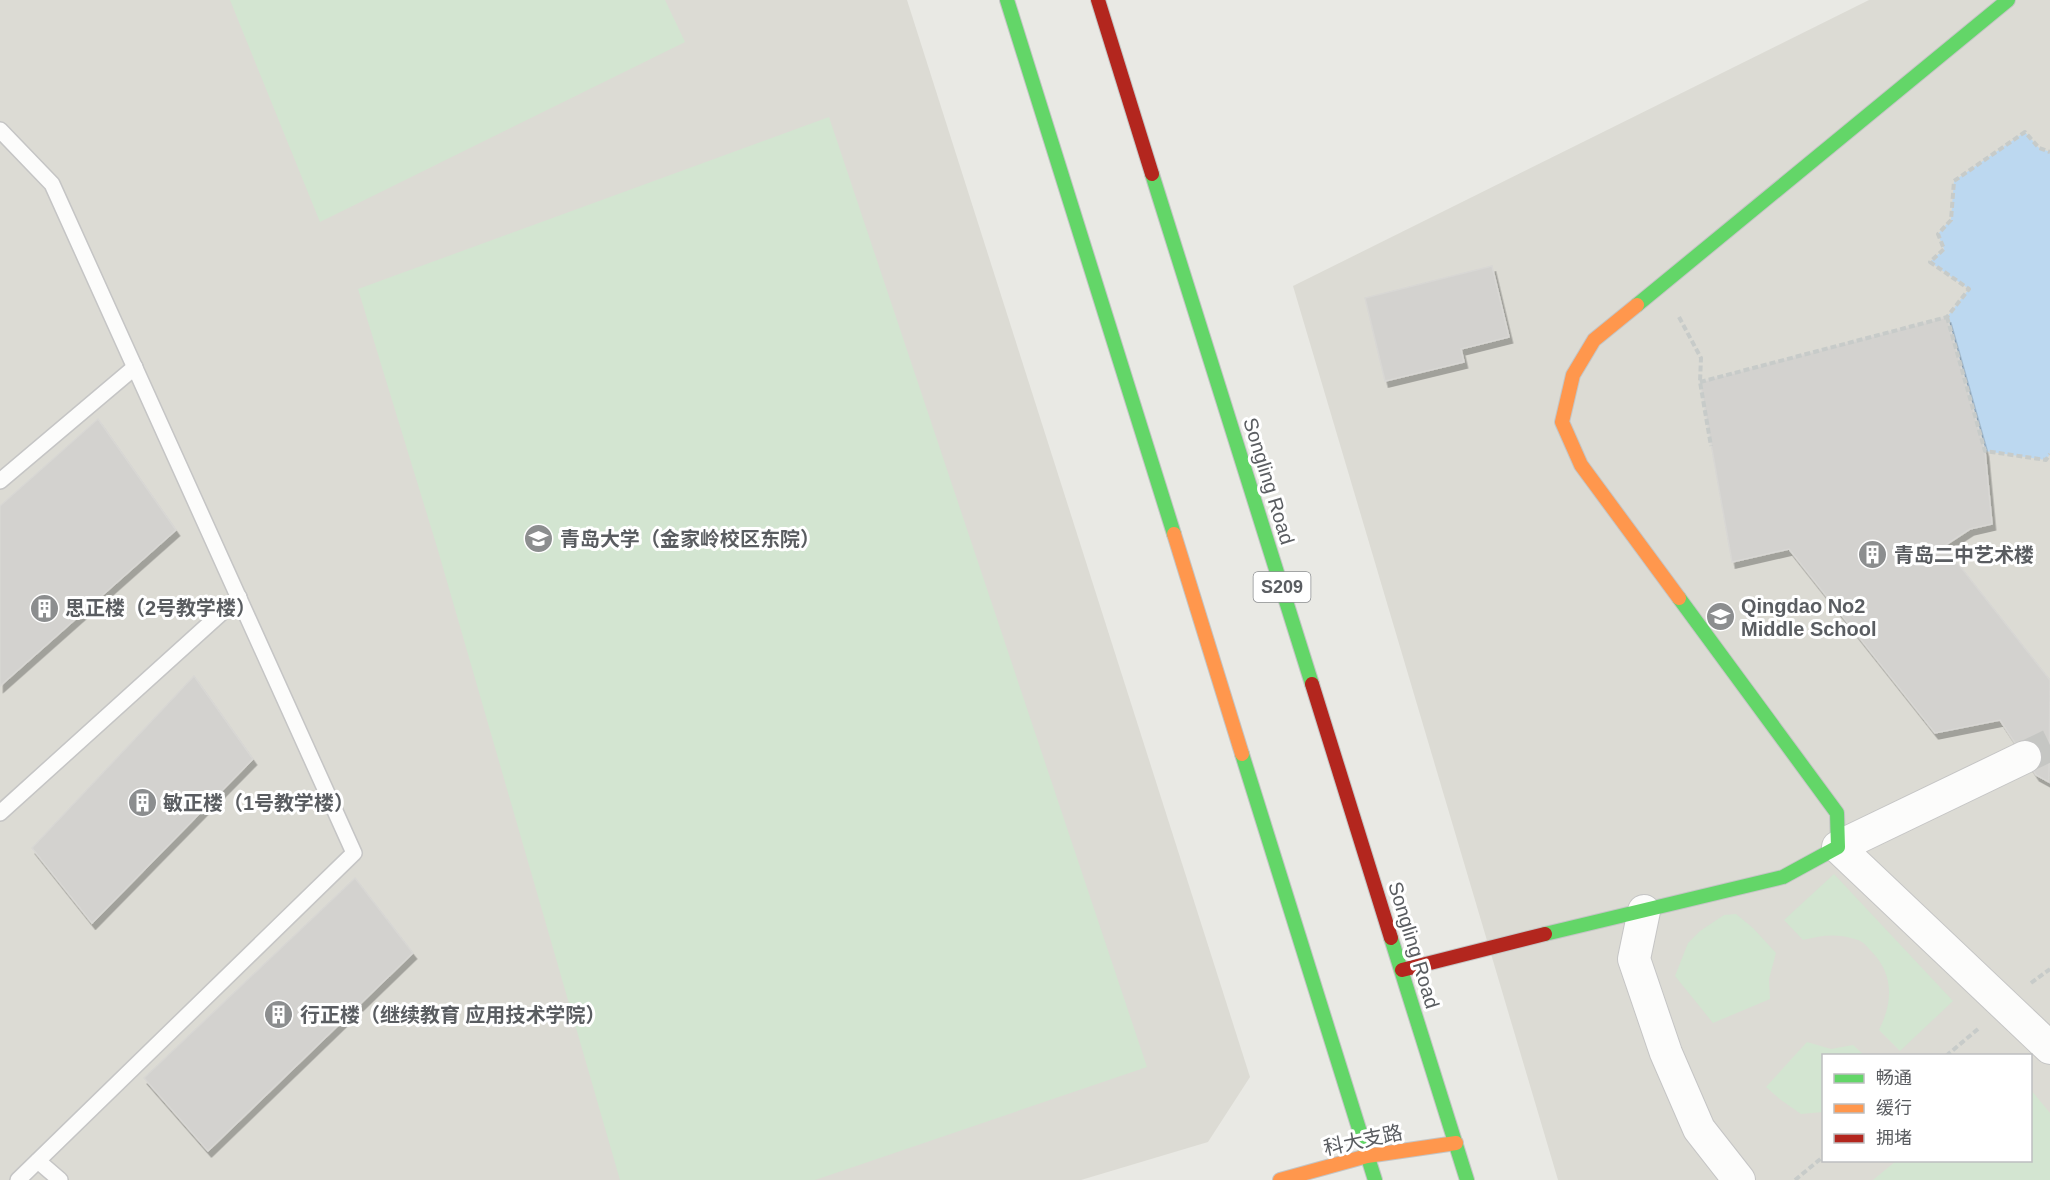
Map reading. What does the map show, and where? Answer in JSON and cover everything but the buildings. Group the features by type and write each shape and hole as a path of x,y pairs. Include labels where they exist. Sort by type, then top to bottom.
{"main road":[{"path":"1007,0 1374,1180"},
{"name":"Songling Road","path":"1098,0 1456,1143 1462,1177"},
{"path":"1402,970 1783,877 1838,847 1837,813 1581,465 1562,422 1573,375 1594,340 2008,0"},
{"name":"科大支路","path":"1280,1180 1367,1156 1456,1143"}],"street":[{"path":"2025,757 1838,847 2050,1048"},
{"path":"1644,911 1634,959 1666,1053 1699,1129 1739,1180"}],"lane":[{"path":"0,130 52,184 354,853 18,1180"},
{"path":"0,481 135,367"},
{"path":"0,813 238,597"},
{"path":"38,1161 60,1180"}],"path":[{"path":"1700,382 1947,317 1970,289 1930,262 1944,249 1938,234 1951,220 1954,181 2025,132 2039,148 2050,152"},
{"path":"1661,284 1701,358 1700,382 1711,446"},
{"path":"1947,317 1985,451 2046,460 2050,454"},
{"path":"1795,1180 1822,1158"}],"shaded area":[{"name":"青岛大学（金家岭校区东院）","path":"0,0 907,0 1250,1077 1208,1142 1081,1180 0,1180"},
{"name":"Qingdao No2 Middle School","path":"1869,0 2050,0 2050,1180 1558,1180 1293,286"}],"green space":[{"path":"230,0 665,0 685,42 320,222"},
{"path":"829,117 1147,1067 815,1180 620,1180 437,547 358,289"},
{"path":"1834,874 1953,1001 1900,1051 1879,1030 1887,1009 1889,989 1884,970 1872,952 1860,941 1843,936 1824,936 1803,940 1784,920"},
{"path":"1736,914 1753,928 1776,953 1769,979 1770,999 1713,1023 1675,976 1688,943 1700,931 1724,915"},
{"path":"1807,1042 1831,1049 1853,1045 1863,1054 1822,1054 1822,1112 1801,1114 1766,1087"},
{"path":"2032,1091 2050,1113 2050,1180 1873,1180 1895,1162 2032,1162"}],"water":[{"path":"2025,132 2039,148 2050,152 2050,454 2046,460 1985,451 1947,317 1969,289 1930,262 1944,249 1938,234 1951,219 1954,181"}],"tunnel":[{"path":"2025,757 2050,745"}],"traffic: fast":[{"path":"1007,0 1174,534"},
{"path":"1637,305 2008,0"},
{"path":"1152,174 1312,684"},
{"path":"1545,934 1783,877 1838,847 1837,813 1679,598"},
{"path":"1242,754 1375,1180"},
{"path":"1391,938 1467,1180"}],"traffic: slow":[{"path":"1637,305 1594,340 1573,375 1562,422 1581,465 1679,598"},
{"path":"1174,534 1242,754"},
{"path":"1280,1180 1367,1156 1456,1143"}],"traffic: jam":[{"path":"1098,0 1152,174"},
{"path":"1312,684 1391,938"},
{"path":"1402,970 1545,934"}],"place":[{"name":"青岛大学（金家岭校区东院）","path":"539,539"},
{"name":"青岛二中艺术楼","path":"1873,555"},
{"name":"思正楼（2号教学楼）","path":"44,608"},
{"name":"Qingdao No2 Middle School","path":"1720,617"},
{"name":"敏正楼（1号教学楼）","path":"142,803"},
{"name":"行正楼（继续教育 应用技术学院）","path":"279,1015"}]}
